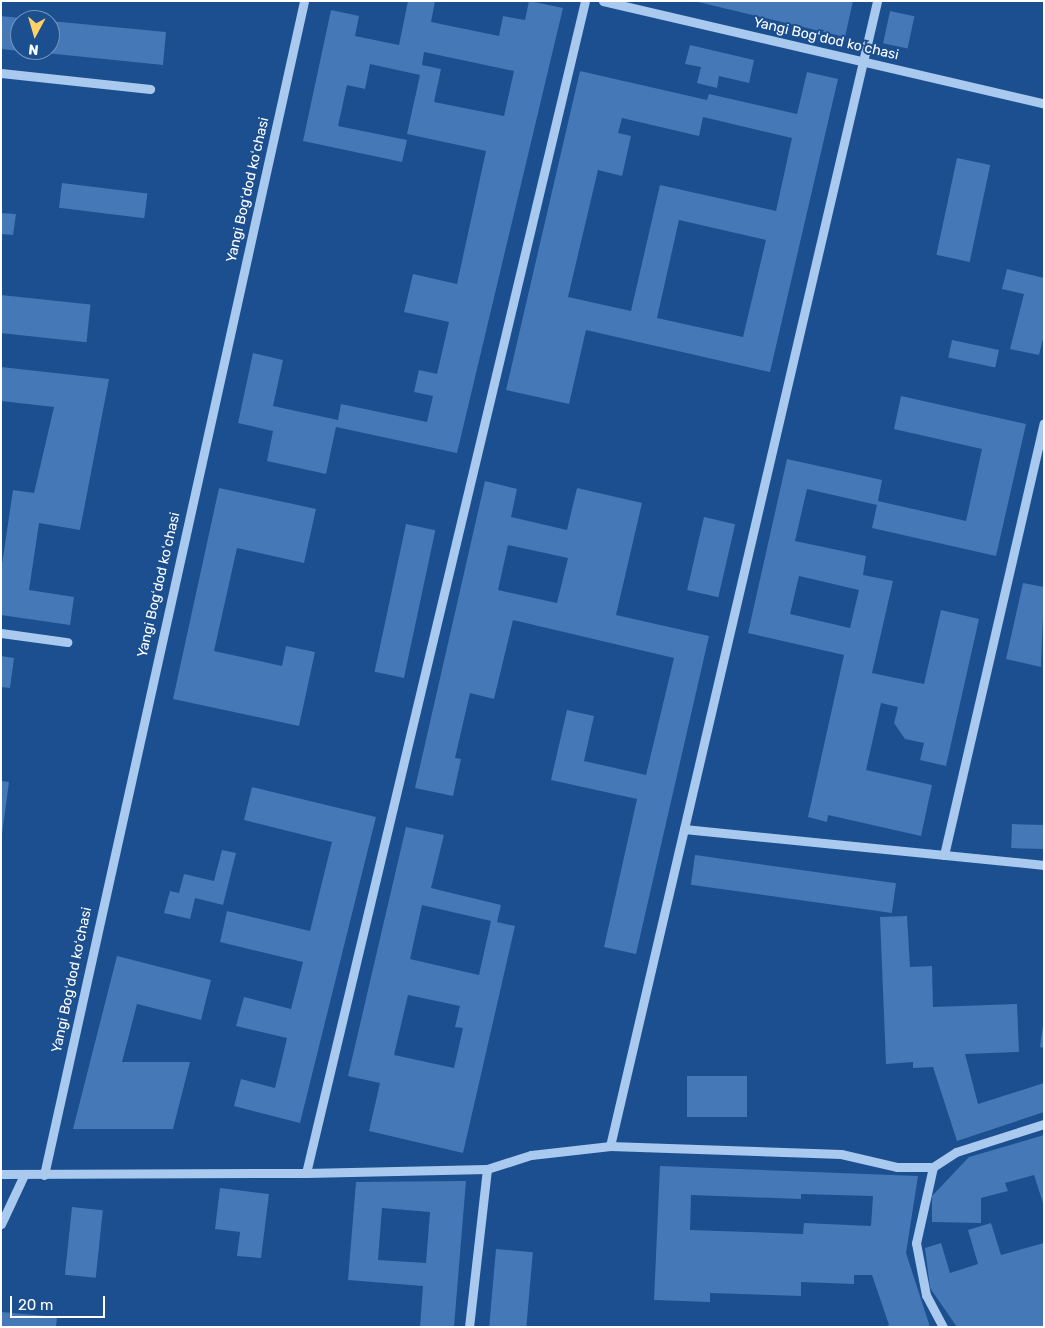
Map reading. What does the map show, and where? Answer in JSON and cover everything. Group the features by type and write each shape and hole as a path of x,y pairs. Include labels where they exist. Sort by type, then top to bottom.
{"street":[{"name":"Yangi Bogʻdod koʻchasi","path":"44,1175 304,1"},
{"path":"306,1173 585,1"},
{"name":"Yangi Bogʻdod koʻchasi","path":"603,1 1044,104"},
{"path":"610,1146 877,1"},
{"path":"1,73 150,89"},
{"path":"944,855 1044,423"},
{"path":"1,633 67,642"},
{"path":"684,829 1044,865"},
{"path":"1,1174 306,1173 487,1169 531,1155 610,1146 813,1152 850,1156 897,1167 933,1167 956,1152 1044,1124"},
{"path":"933,1167 916,1243 926,1295 943,1327"},
{"path":"469,1327 487,1169"},
{"path":"1,1224 24,1174"}],"building":[{"path":"408,1 435,1 431,22 499,36 503,16 525,20 529,1 563,8 457,453 336,427 326,474 267,461 273,431 238,423 253,353 283,360 273,406 338,420 341,404 427,422 433,396 414,392 419,370 437,374 449,322 404,312 413,274 457,284 486,151 407,134 420,75 370,64 365,89 347,85 338,126 407,140 402,162 303,141 331,10 359,16 355,36 399,45","holes":["424,52 514,71 504,116 434,102 441,69 422,65"]},
{"path":"694,1 853,1 845,37"},
{"path":"890,11 914,16 908,48 883,43"},
{"path":"1,16 10,17 10,50 1,49"},
{"path":"60,22 166,32 163,65 60,54"},
{"path":"690,45 754,60 749,83 719,76 717,88 697,83 701,67 685,64"},
{"path":"580,71 707,100 709,94 797,114 807,72 838,79 770,372 586,330 569,404 506,390","holes":["703,117 792,138 776,211 660,185 631,311 568,297 598,170 622,176 631,136 618,133 622,118 699,136","679,220 766,240 743,337 657,318"]},
{"path":"957,158 990,165 970,262 936,255"},
{"path":"62,183 147,193 144,218 59,208"},
{"path":"1,213 16,214 13,235 1,234"},
{"path":"1007,269 1044,278 1044,335 1039,355 1010,349 1024,294 1002,289"},
{"path":"1,295 91,304 87,342 1,333"},
{"path":"952,340 999,350 995,368 948,358"},
{"path":"1,367 109,379 80,530 39,523 29,590 74,597 70,625 1,615 1,571 13,490 34,493 54,407 1,401"},
{"path":"901,396 1026,424 996,556 872,528 877,505 807,489 795,541 866,556 863,575 893,581 872,673 924,684 941,610 979,619 946,766 920,760 924,743 905,739 894,723 898,707 881,703 866,770 932,785 921,836 828,815 827,822 808,817 844,655 748,633 787,459 882,480 878,501 966,521 982,449 894,429","holes":["799,576 859,590 850,628 790,614"]},
{"path":"485,481 517,489 511,517 567,530 577,488 642,503 616,615 709,636 636,954 604,947 637,799 551,780 567,710 594,716 584,761 646,775 674,658 513,620 494,699 470,693 455,758 461,759 453,796 415,788","holes":["508,545 568,558 557,603 498,590"]},
{"path":"219,488 316,509 304,563 237,548 214,651 282,666 286,646 315,652 299,726 173,699"},
{"path":"704,517 735,524 718,597 687,590"},
{"path":"406,524 435,530 404,678 375,672"},
{"path":"1023,583 1044,587 1041,667 1006,659"},
{"path":"1,656 14,658 10,688 1,687"},
{"path":"1,781 9,782 2,834 1,834"},
{"path":"252,787 376,817 300,1123 234,1106 241,1079 275,1088 287,1038 236,1026 244,997 291,1009 303,962 220,942 227,911 310,931 332,842 244,820"},
{"path":"1012,824 1044,825 1043,849 1011,848"},
{"path":"406,827 444,835 431,888 501,905 497,922 515,926 463,1153 369,1131 380,1083 348,1076","holes":["422,905 491,921 479,975 410,959","408,995 460,1006 455,1027 463,1028 454,1068 394,1055"]},
{"path":"222,850 236,853 223,905 195,898 190,919 164,913 170,891 179,893 184,874 214,881"},
{"path":"695,855 896,883 892,913 691,885"},
{"path":"907,916 910,967 932,966 933,1007 1017,1004 1019,1052 965,1054 978,1104 1044,1083 1044,1112 957,1141 933,1067 913,1068 913,1062 886,1064 880,917"},
{"path":"117,956 211,980 201,1020 137,1004 122,1062 190,1062 173,1129 73,1129"},
{"path":"1044,1025 1044,1048 1040,1047"},
{"path":"687,1076 747,1076 747,1117 687,1117"},
{"path":"1044,1135 1044,1206 1034,1175 1005,1183 1008,1191 981,1198 981,1223 932,1222 932,1196 969,1157"},
{"path":"660,1166 918,1176 906,1253 930,1327 885,1327 889,1325 872,1275 854,1275 854,1284 801,1282 801,1296 710,1293 710,1302 654,1300","holes":["801,1194 873,1196 871,1226 804,1223 803,1234 690,1230 691,1195 801,1199"]},
{"path":"466,1181 454,1327 420,1327 423,1286 348,1280 356,1182","holes":["382,1208 430,1212 426,1263 378,1260"]},
{"path":"220,1188 269,1194 261,1258 237,1256 240,1232 215,1229"},
{"path":"72,1207 103,1210 96,1278 65,1275"},
{"path":"991,1223 1001,1255 1044,1243 1044,1326 957,1327 930,1288 925,1248 941,1243 950,1273 978,1264 968,1230"},
{"path":"496,1249 533,1252 526,1327 489,1327"},
{"path":"1,1312 57,1317 56,1327 1,1327"}]}
